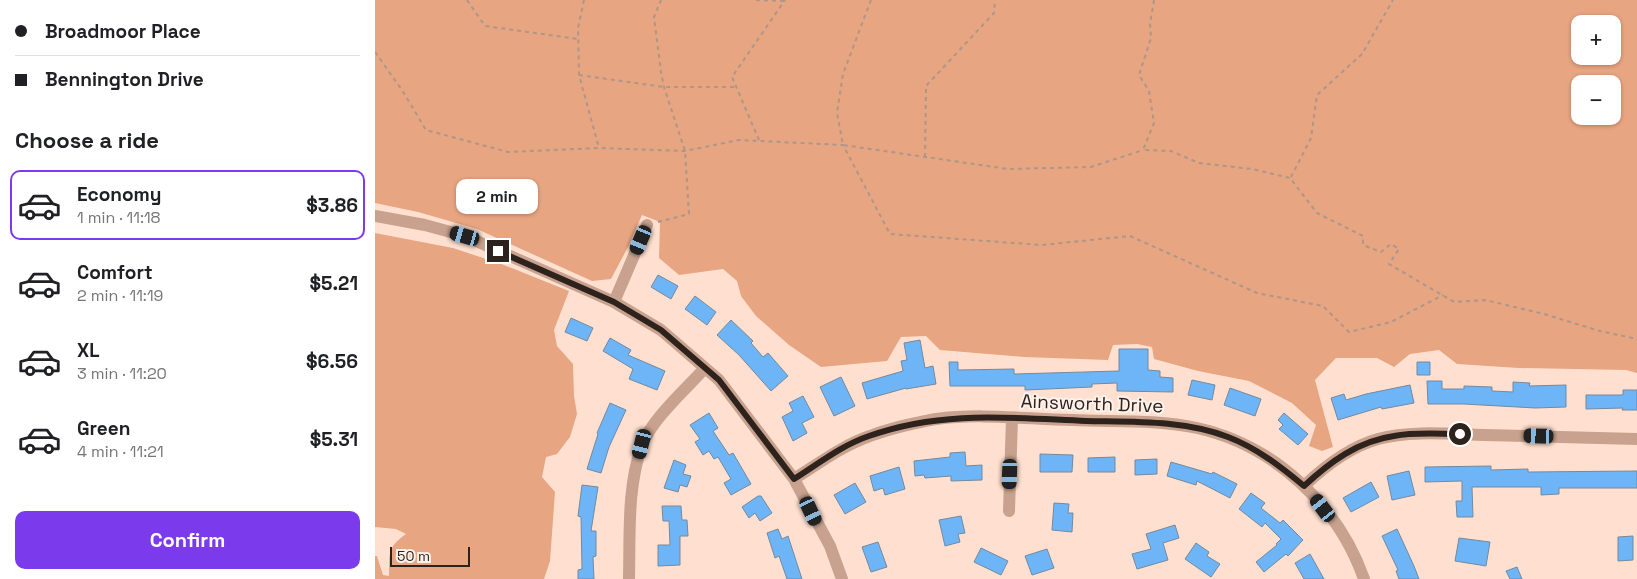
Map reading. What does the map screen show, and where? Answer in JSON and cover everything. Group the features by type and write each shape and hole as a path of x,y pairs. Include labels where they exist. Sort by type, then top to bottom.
{"street":[{"path":"375,216 425,225 465,236 614,302 661,330 719,380 794,479 830,546 842,579"},
{"path":"614,302 647,225"},
{"path":"629,579 631,505 634,476 642,444 653,426 705,368"},
{"name":"Ainsworth Drive","path":"794,479 829,456 868,436 937,419 993,416 1163,423 1196,428 1229,437 1259,452 1304,486 1341,531 1358,563 1364,579"},
{"path":"1009,511 1012,418"},
{"path":"1304,486 1321,470 1354,448 1395,435 1460,434 1637,439"}],"path":[{"path":"467,0 485,26 579,39"},
{"path":"584,0 579,28 579,75 599,148"},
{"path":"647,225 689,214 685,151 664,87 654,17 661,0"},
{"path":"756,0 785,0"},
{"path":"760,141 732,77 785,0"},
{"path":"871,0 843,74 837,113 843,145 890,234 1042,245 1130,236 1257,293 1323,306 1349,332 1391,322 1443,295"},
{"path":"925,157 925,86 994,13 995,0"},
{"path":"1143,150 1154,123 1149,91 1139,74 1151,38 1150,24 1154,0"},
{"path":"1290,178 1311,138 1317,95 1362,54 1393,0"},
{"path":"375,52 402,90 426,130 508,152 599,148 685,151 739,140 843,145 1008,169 1091,167 1143,150 1171,151 1199,163 1252,169 1290,178 1317,213 1363,236 1363,246 1381,252 1391,244 1399,249 1389,264 1454,302 1485,300 1544,314 1599,331 1637,339"},
{"path":"579,75 664,87 737,87"}],"shaded area":[{"path":"375,0 1637,0 1637,373 1626,370 1519,368 1457,364 1439,350 1410,354 1394,367 1377,358 1336,358 1315,380 1333,447 1322,451 1309,446 1316,425 1292,403 1249,381 1198,371 1154,359 1152,347 1137,344 1113,345 1108,360 1024,357 940,350 926,336 901,337 887,361 821,367 789,345 756,316 741,296 737,281 723,269 679,275 659,258 660,222 642,215 611,279 592,281 477,229 418,212 375,203"},
{"path":"375,233 453,248 504,265 569,291 554,330 557,346 573,364 574,396 577,414 570,437 557,454 546,457 542,477 555,492 550,561 544,579 375,579 375,556 377,556 383,575 389,576 390,552 395,543 406,534 396,529 375,527"}],"building":[{"path":"658,275 678,286 671,299 651,287"},
{"path":"695,296 716,312 707,325 685,309"},
{"path":"571,318 593,328 587,341 565,332"},
{"path":"731,320 753,341 751,343 763,357 768,353 788,376 771,391 739,355 717,335"},
{"path":"610,338 631,350 628,355 665,371 657,390 629,379 633,369 603,351"},
{"path":"920,340 925,368 933,366 936,384 906,388 867,399 862,383 903,371 901,361 907,360 904,343"},
{"path":"1119,349 1148,349 1148,370 1160,371 1160,377 1173,378 1173,392 1117,391 1117,383 1092,384 1092,387 1025,390 1025,386 950,386 949,362 958,362 958,370 1014,369 1014,374 1119,371"},
{"path":"1417,362 1430,362 1430,375 1417,375"},
{"path":"841,377 855,406 834,416 820,387"},
{"path":"1192,380 1215,385 1212,400 1188,395"},
{"path":"1427,381 1442,381 1442,389 1464,389 1464,386 1492,387 1492,391 1513,392 1513,382 1530,383 1529,386 1566,385 1566,407 1535,408 1428,404"},
{"path":"1410,385 1414,403 1382,409 1381,407 1338,420 1331,398 1344,394 1346,400"},
{"path":"1230,388 1261,399 1255,416 1224,405"},
{"path":"1623,390 1637,390 1637,410 1622,410 1623,408 1586,409 1586,395 1623,395"},
{"path":"803,396 814,417 802,423 807,433 793,441 782,417 793,411 789,403"},
{"path":"610,403 626,410 609,447 601,473 587,469 597,433"},
{"path":"709,413 718,428 713,431 729,455 733,453 751,484 731,495 724,483 731,479 718,457 714,459 709,451 703,455 695,442 700,439 690,425"},
{"path":"1284,413 1308,434 1298,445 1279,429 1283,425 1278,420"},
{"path":"965,452 966,466 982,465 982,480 951,481 951,476 925,478 924,475 915,476 914,461 950,457 950,453"},
{"path":"1040,454 1073,455 1072,472 1040,472"},
{"path":"1115,457 1115,472 1088,472 1088,458"},
{"path":"1157,459 1157,474 1135,475 1135,460"},
{"path":"674,460 686,465 683,474 691,476 687,487 680,485 678,492 664,488"},
{"path":"1171,462 1212,474 1213,472 1237,484 1230,498 1197,481 1196,485 1167,476"},
{"path":"1491,466 1491,470 1528,469 1528,472 1637,471 1637,488 1559,488 1559,494 1541,495 1541,487 1472,487 1473,517 1457,517 1456,501 1462,501 1462,481 1425,482 1425,467"},
{"path":"899,467 905,489 885,495 883,488 874,491 870,476"},
{"path":"1409,471 1415,495 1392,500 1387,476"},
{"path":"1371,482 1379,497 1351,512 1343,498"},
{"path":"855,483 866,502 845,514 834,495"},
{"path":"582,485 598,487 591,531 596,531 596,556 593,557 594,579 578,579 578,570 582,569 581,517 578,516"},
{"path":"1251,493 1265,503 1261,508 1280,523 1283,520 1303,540 1288,556 1286,554 1264,572 1256,562 1277,545 1281,539 1265,523 1262,527 1239,509"},
{"path":"758,496 761,496 772,513 760,521 755,513 749,518 742,507"},
{"path":"1054,503 1069,504 1068,513 1073,513 1072,532 1052,530"},
{"path":"662,506 681,506 682,520 687,520 688,536 680,536 680,565 658,566 658,545 670,545 669,521 663,521"},
{"path":"961,516 965,533 958,534 960,542 945,546 939,520"},
{"path":"1175,525 1179,538 1163,543 1168,560 1137,569 1132,554 1151,549 1146,534"},
{"path":"778,529 782,539 788,536 802,579 787,579 779,556 775,558 767,533"},
{"path":"1397,529 1419,579 1399,579 1396,571 1398,570 1382,536"},
{"path":"1633,536 1633,560 1618,561 1618,537"},
{"path":"1459,538 1490,542 1486,566 1455,561"},
{"path":"878,542 887,567 871,572 862,547"},
{"path":"1196,543 1209,552 1207,556 1220,564 1211,577 1185,559"},
{"path":"981,548 1008,561 1001,575 974,562"},
{"path":"1047,549 1054,568 1032,575 1025,556"},
{"path":"1310,554 1324,579 1304,579 1295,563"},
{"path":"1517,567 1522,579 1510,579 1506,571"}],"route":[{"path":"498,251 614,302 661,330 719,380 794,479 829,456 868,436 937,419 993,416 1163,423 1196,428 1229,437 1259,452 1304,486 1321,470 1354,448 1377,440 1395,435 1460,434"}]}
